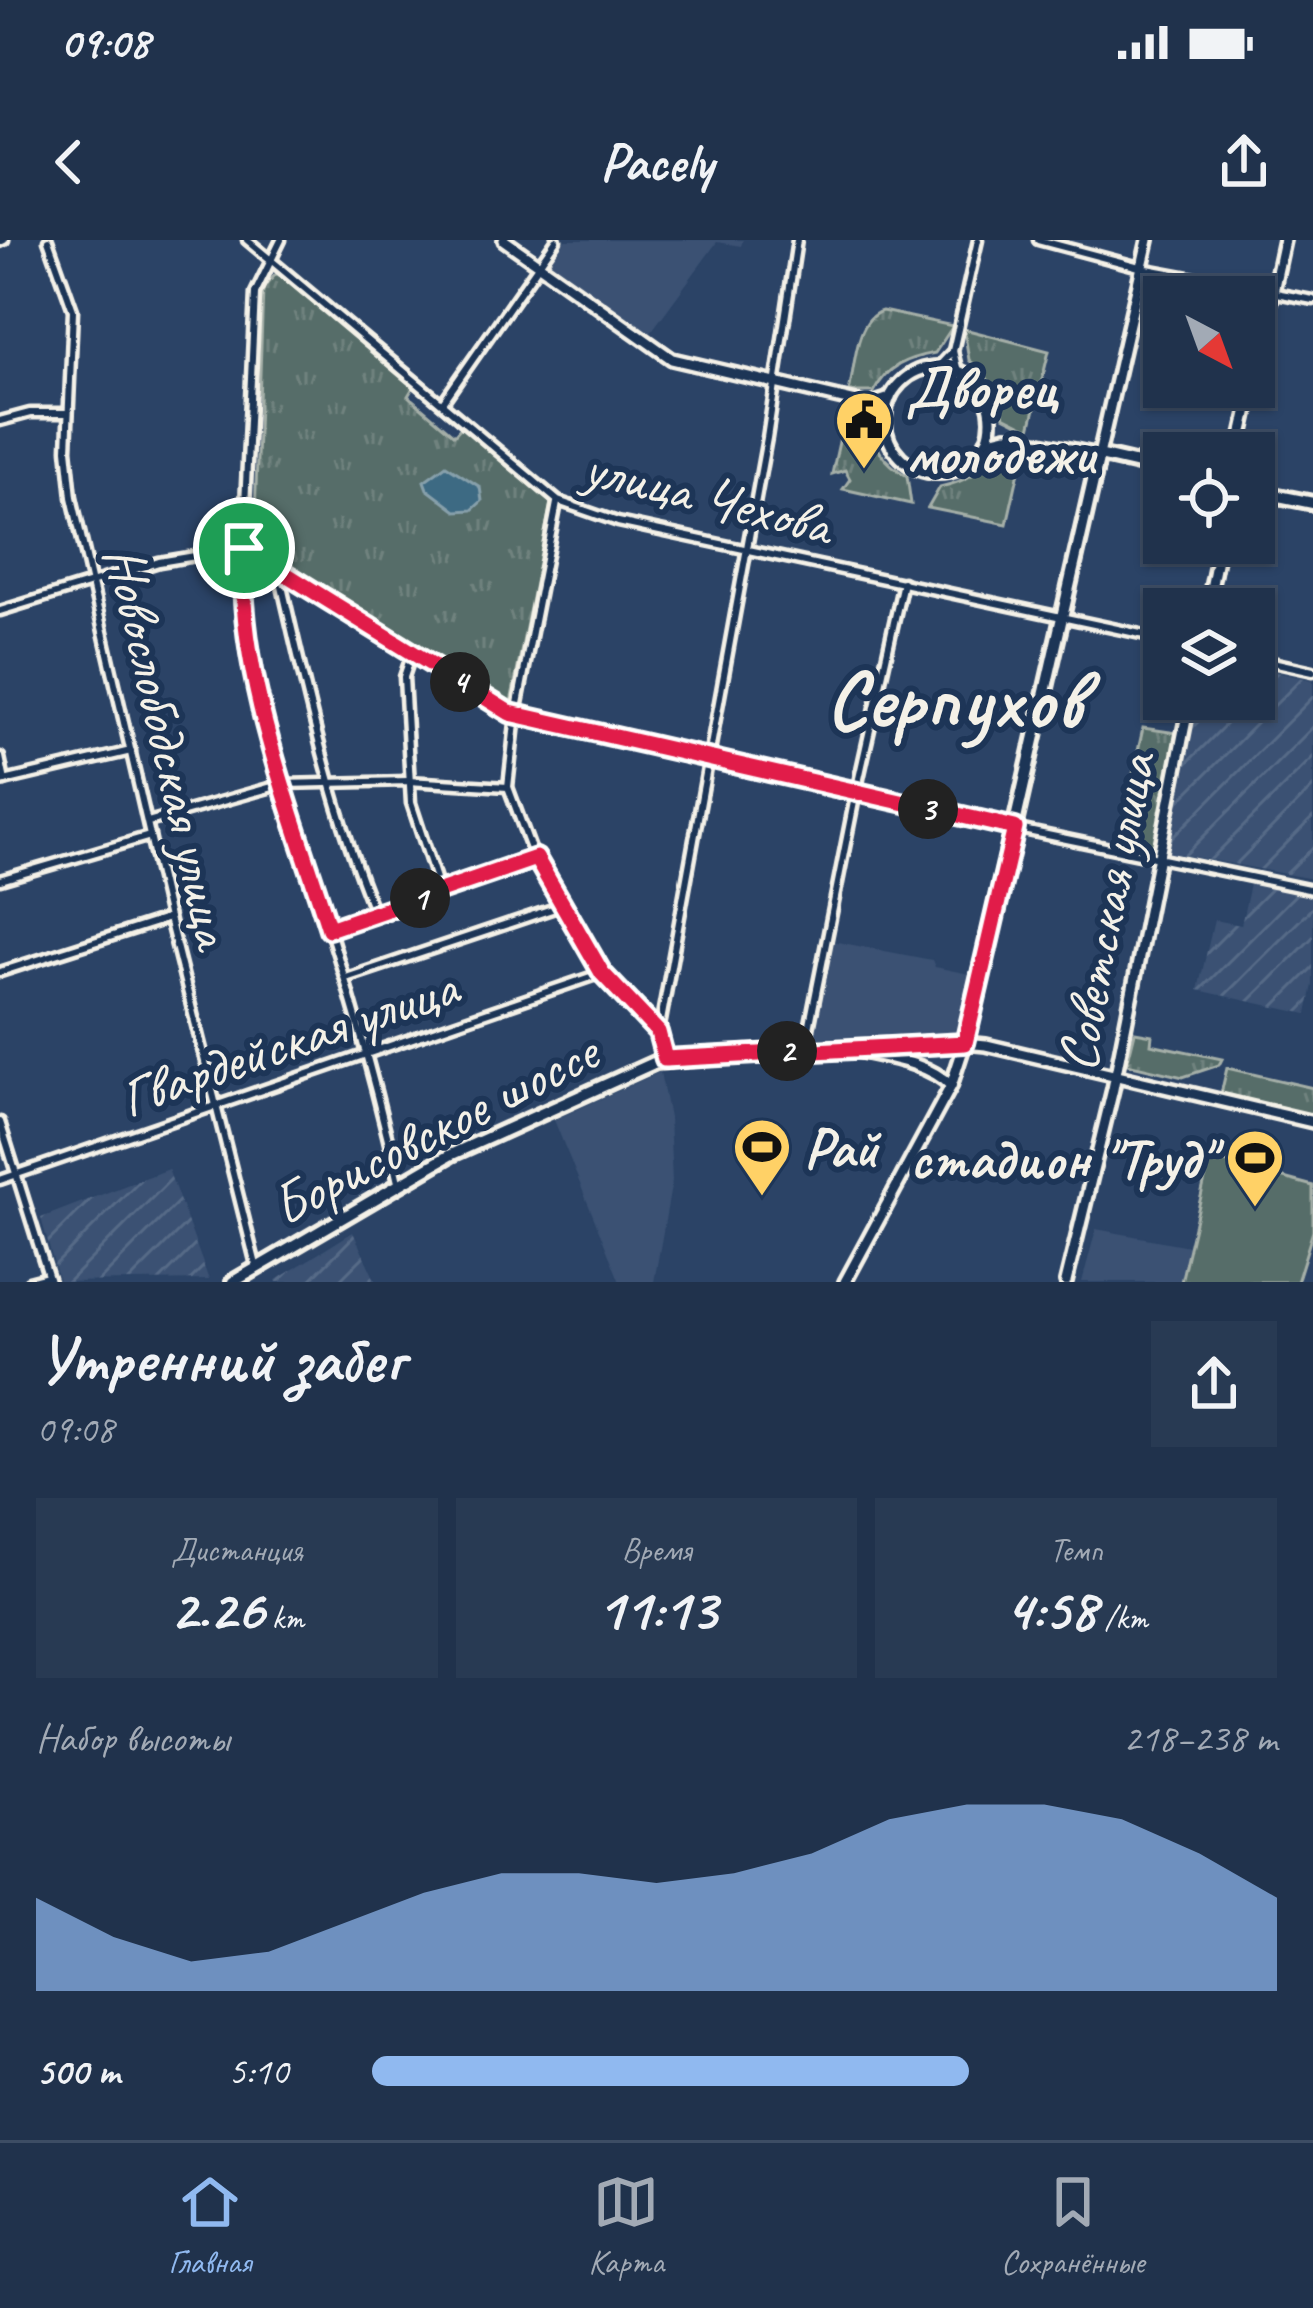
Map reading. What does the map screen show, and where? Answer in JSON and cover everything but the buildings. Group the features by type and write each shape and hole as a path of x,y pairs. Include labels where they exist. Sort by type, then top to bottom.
{"main road":[{"path":"965,1043 1099,455 1143,465"},
{"path":"1275,495 1313,503"},
{"name":"Борисовское шоссе","path":"233,1282 398,1182 544,1110 665,1059 965,1043"}],"street":[{"name":"Новослободская улица","path":"48,240 73,310 67,449 72,497 169,918 257,1267"},
{"name":"улица Чехова","path":"247,240 558,501 618,522 1143,635"},
{"path":"281,240 255,293 244,605 263,711 368,1053 398,1182"},
{"path":"504,240 672,358 869,405 890,398 914,374 938,368 958,372 983,392 992,423 1006,436"},
{"path":"443,402 556,240"},
{"path":"665,1059 658,1032 776,386 797,240"},
{"path":"958,372 953,351 978,240"},
{"path":"1038,240 1191,276"},
{"path":"986,441 1006,436 1099,455 1148,240"},
{"path":"1275,286 1284,240"},
{"path":"1275,291 1313,300"},
{"path":"938,368 953,351"},
{"path":"885,420 890,398"},
{"path":"869,405 885,420 896,452 925,471 938,473 964,466 986,441 992,423"},
{"path":"0,421 30,413 68,413"},
{"path":"558,501 517,714 508,787 536,858 602,973 658,1032"},
{"path":"0,611 159,562 244,548 517,714 1015,828 1313,890"},
{"path":"285,574 281,582 332,783 375,914"},
{"path":"805,1050 903,582"},
{"path":"412,653 404,677 408,781 440,891"},
{"path":"1275,663 1313,671"},
{"name":"Советская улица","path":"1066,1282 1115,1076 1186,720"},
{"path":"0,758 3,782 131,751"},
{"path":"148,822 283,784 408,781 508,787"},
{"path":"0,880 150,836"},
{"path":"329,929 536,858"},
{"path":"345,978 564,905"},
{"path":"0,972 169,918"},
{"name":"Гвардейская улица","path":"0,1180 602,973"},
{"path":"845,1282 951,1086 965,1043 1313,1122"},
{"path":"906,1063 903,1054 909,1044"},
{"path":"848,1048 906,1063 940,1076 951,1086"},
{"path":"0,1122 49,1280 29,1282"}],"shaded area":[{"path":"565,240 743,240 741,246 717,242 648,336 553,266 551,261"},
{"path":"446,465 480,487 482,501 472,510 456,511 427,489 424,481"},
{"path":"1275,672 1313,680 1313,879 1167,852 1192,720 1275,720"},
{"path":"1250,884 1313,898 1313,985 1307,1014 1198,990 1214,920 1241,925"},
{"path":"832,941 932,960 935,967 974,975 954,1034 812,1043"},
{"path":"660,1072 669,1118 672,1181 654,1282 620,1282 554,1120"},
{"path":"168,1169 209,1280 59,1282 41,1218"},
{"path":"1096,1229 1189,1246 1181,1282 1082,1282"},
{"path":"353,1232 376,1282 277,1282 276,1280"}],"green space":[{"path":"277,273 414,386 408,396 454,435 463,425 551,503 510,707 254,545 263,288"},
{"path":"882,311 953,326 935,353 899,365 874,392 849,392 861,334"},
{"path":"964,329 1049,351 1030,429 1004,416 991,385 969,360"},
{"path":"846,410 870,420 881,453 907,476 911,504 843,489 850,479 845,470 832,474"},
{"path":"997,449 1024,449 1007,524 928,508 940,487 973,474"},
{"path":"1143,728 1177,733 1153,850 1118,843"},
{"path":"1135,1032 1152,1035 1151,1044 1222,1059 1219,1065 1183,1077 1127,1064"},
{"path":"1227,1068 1313,1088 1313,1116 1221,1094"},
{"name":"стадион \"Труд\"","path":"1210,1158 1313,1186 1313,1231 1297,1282 1181,1282"}],"place":[{"name":"Дворец молодежи","path":"864,471"},
{"name":"Рай","path":"762,1198"},
{"name":"стадион \"Труд\"","path":"1255,1209"}],"district":[{"name":"Серпухов","path":"955,699"}],"route":[{"path":"244,548 510,713 1015,828 965,1043 665,1059 658,1032 602,973 536,858 329,929 263,711 244,605 244,548"}]}
